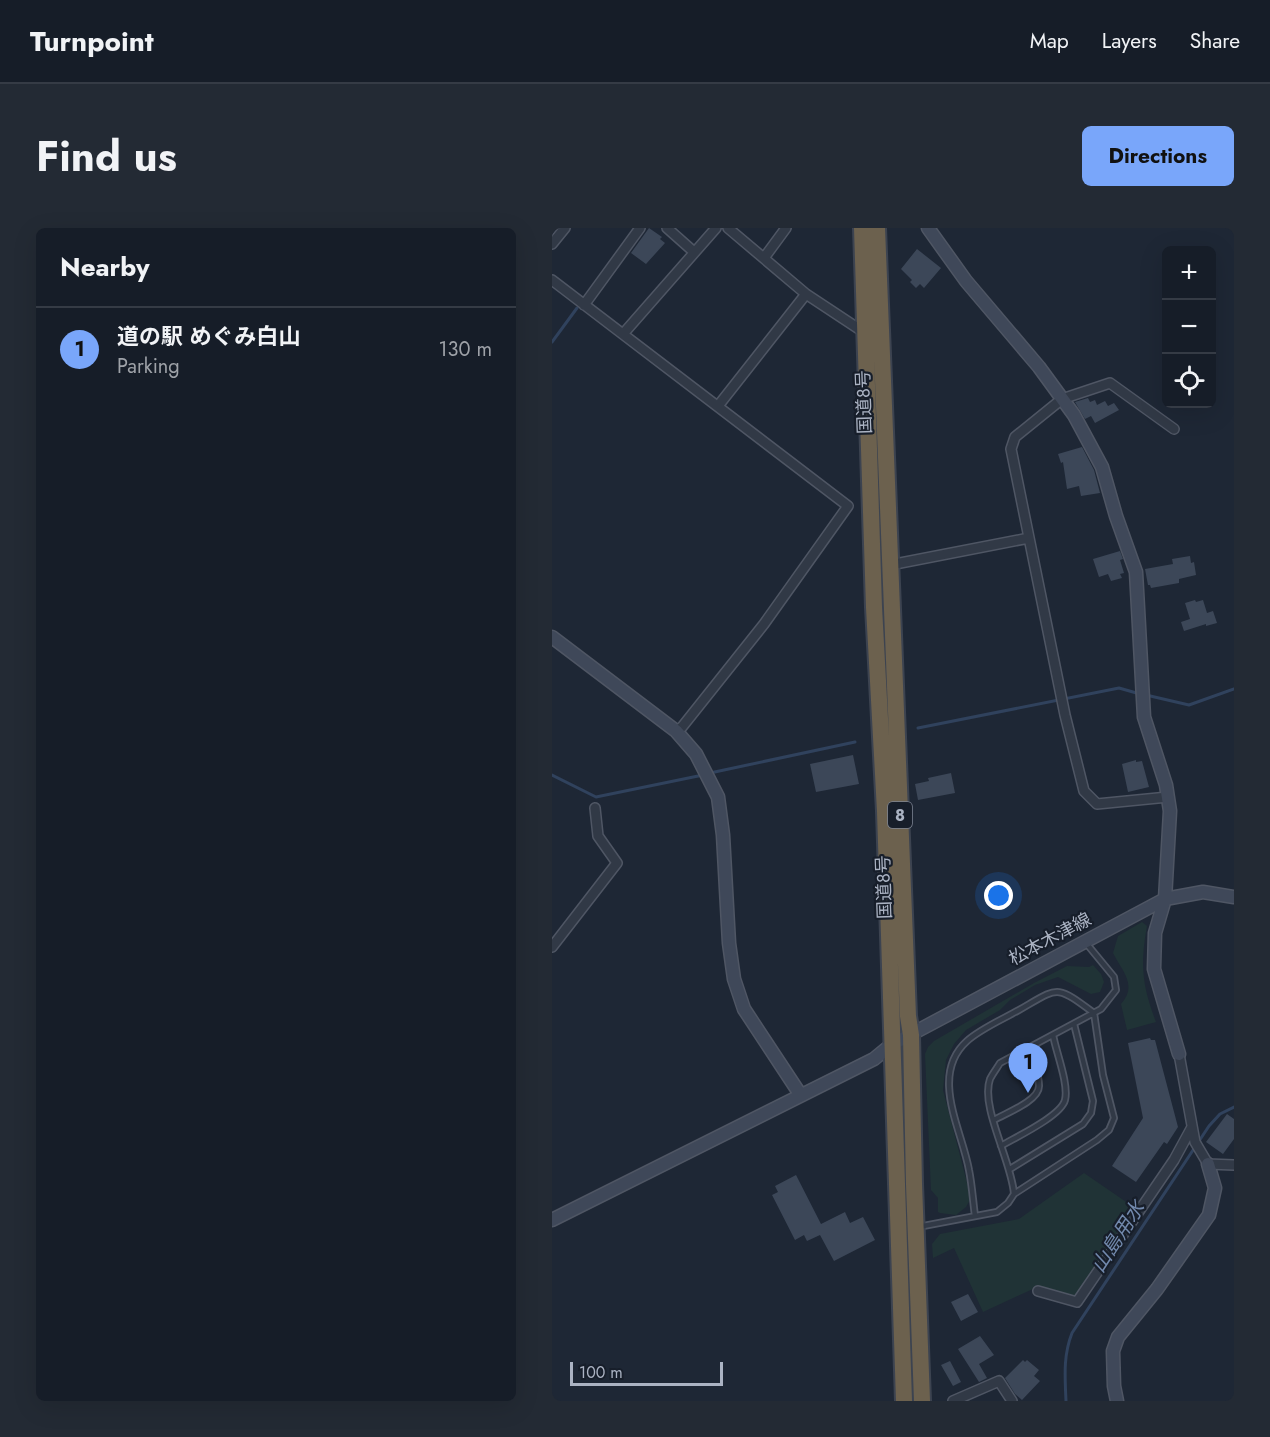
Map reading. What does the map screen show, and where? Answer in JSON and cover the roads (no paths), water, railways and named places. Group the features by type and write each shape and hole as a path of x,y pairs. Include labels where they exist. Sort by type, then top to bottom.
{"highway":[{"name":"国道8号","path":"862,228 904,1401"},
{"name":"国道8号","path":"877,228 908,1016 911,1035 922,1401"}],"street":[{"path":"552,244 565,228"},
{"path":"584,305 640,228"},
{"path":"668,228 694,252"},
{"path":"622,334 716,228"},
{"path":"728,228 807,294 865,333"},
{"path":"764,258 786,228"},
{"path":"928,228 966,281 1039,367 1074,415 1102,467 1136,572 1144,717 1166,785 1170,811 1165,899 1155,933 1154,969 1179,1054 1192,1127 1208,1164 1215,1188 1209,1215 1157,1289 1118,1336 1113,1351 1117,1401"},
{"path":"552,280 848,506 764,624 682,727 676,731"},
{"path":"718,406 807,294"},
{"path":"1168,797 1096,804 1084,791 1060,693 1011,449 1015,437 1062,399 1110,382 1174,429"},
{"path":"890,565 1029,538"},
{"path":"552,637 676,731 696,754 718,797 722,825 729,943 734,979 744,1009 800,1094"},
{"path":"552,947 617,863 598,836 595,808"},
{"name":"松本木津線","path":"552,1220 874,1059 891,1045 1165,899 1203,892 1234,897"},
{"path":"1038,1292 1077,1302 1173,1160 1192,1127"},
{"path":"1208,1164 1234,1165"},
{"path":"955,1401 999,1381 1012,1401"}],"lane":[{"path":"1014,1194 1010,1169 1001,1146 988,1091 991,1078 1000,1063 1094,1013 1116,990 1114,977 1084,941"},
{"path":"915,1227 997,1212 1008,1203 1014,1194 1109,1130 1114,1118 1103,1075 1094,1013 1068,994 1052,991 968,1040 955,1055 950,1071 949,1092 969,1170 975,1216"},
{"path":"1010,1169 1083,1124 1091,1113 1093,1101 1074,1024"},
{"path":"1001,1146 1057,1112 1064,1103 1065,1089 1053,1035"},
{"path":"994,1120 1033,1099 1038,1092 1039,1085 1030,1048"}],"waterway":[{"path":"552,342 577,308"},
{"path":"918,728 1119,688 1140,694"},
{"path":"1146,695 1189,705 1234,689"},
{"path":"710,773 855,742"},
{"path":"552,775 596,797 703,775"},
{"name":"山島用水","path":"1066,1401 1066,1358 1072,1333 1209,1126 1220,1114 1234,1107"}],"place":[{"name":"道の駅 めぐみ白山","path":"1028,1093"}]}
